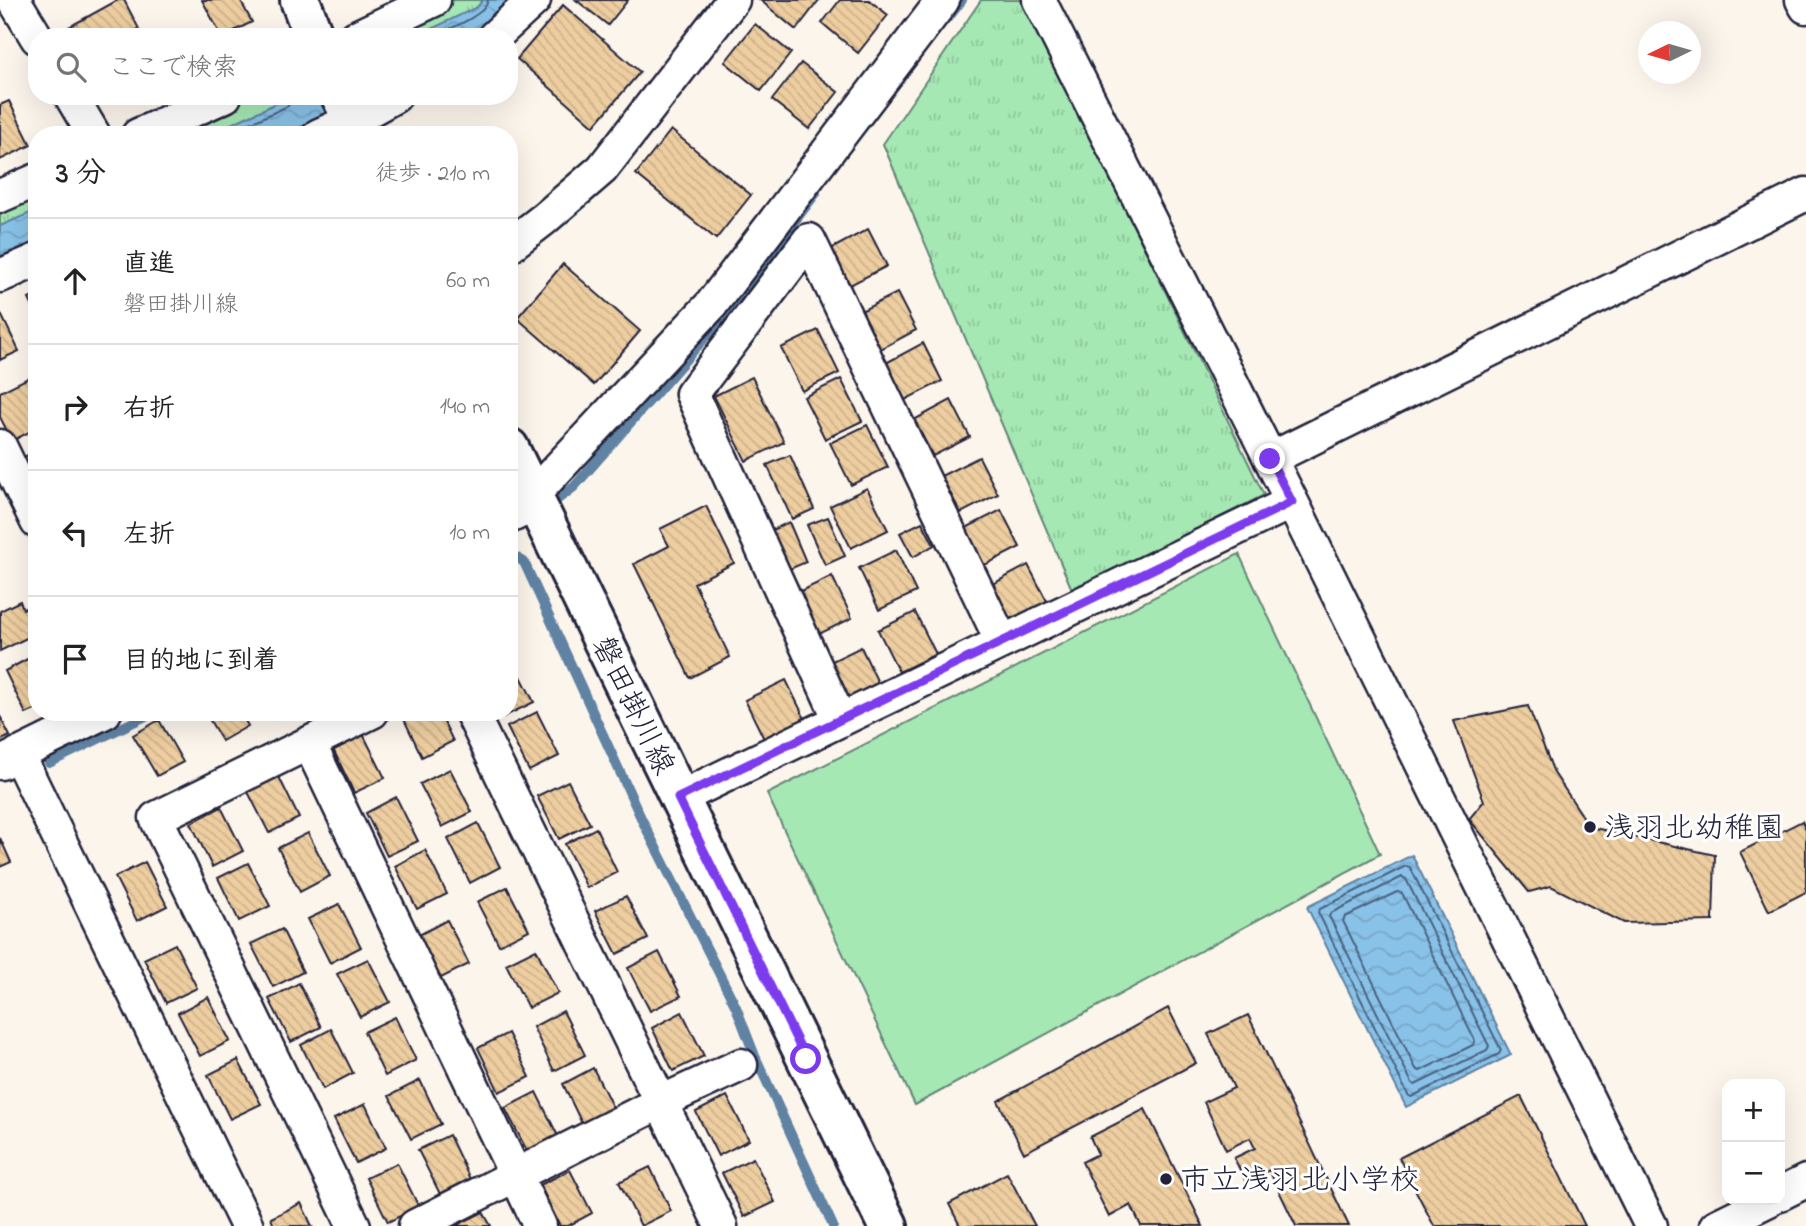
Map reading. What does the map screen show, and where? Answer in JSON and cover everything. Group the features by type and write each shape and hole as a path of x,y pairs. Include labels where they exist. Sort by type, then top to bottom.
{"main road":[{"path":"300,0 311,28"},
{"name":"磐田掛川線","path":"518,479 526,506 678,798 888,1226"}],"street":[{"path":"14,0 31,28"},
{"path":"504,28 534,0"},
{"path":"518,239 602,169 733,0"},
{"path":"526,506 711,305 943,0"},
{"path":"1039,0 1292,502 1651,1226"},
{"path":"1802,0 1806,7"},
{"path":"373,28 422,3"},
{"path":"76,105 89,126"},
{"path":"158,126 205,105"},
{"path":"343,121 376,105"},
{"path":"0,196 28,184"},
{"path":"1270,459 1806,194"},
{"path":"840,720 692,394 809,240 1002,642"},
{"path":"0,276 28,264"},
{"path":"0,446 28,504"},
{"path":"678,798 1292,502"},
{"path":"87,721 9,759 247,1226"},
{"path":"354,721 156,818 354,1226"},
{"path":"475,721 721,1226"},
{"path":"309,743 540,1226"},
{"path":"415,1226 661,1102 741,1065"},
{"path":"1785,1192 1806,1181"},
{"path":"1716,1226 1759,1205"}],"green space":[{"path":"427,0 534,0 501,28 376,28"},
{"path":"981,0 1024,0 1264,495 1073,592 883,144"},
{"path":"217,105 373,105 334,126 171,126"},
{"path":"28,191 28,259 0,272 0,204"},
{"path":"1239,554 1380,854 915,1105 767,794"}],"water":[{"path":"483,0 511,0 487,28 434,28 477,7"},
{"path":"272,105 349,105 303,126 227,126"},
{"path":"28,214 28,245 0,256 0,226"},
{"path":"1412,855 1511,1055 1406,1107 1307,907"}],"building":[{"path":"118,0 124,0 138,28 70,28"},
{"path":"202,0 240,0 252,22 240,28 217,28"},
{"path":"576,0 628,0 608,25"},
{"path":"760,0 819,0 796,30"},
{"path":"840,0 869,0 888,15 858,53 822,23"},
{"path":"563,5 640,72 594,126 518,58"},
{"path":"755,24 791,53 761,91 725,62"},
{"path":"801,63 838,92 809,129 772,100"},
{"path":"9,101 28,139 28,146 0,160 0,105"},
{"path":"671,130 751,195 716,239 636,174"},
{"path":"868,229 887,266 850,285 831,249"},
{"path":"563,264 640,331 594,385 518,317"},
{"path":"897,293 916,330 879,350 859,312"},
{"path":"0,312 19,351 0,360"},
{"path":"818,330 839,373 802,391 781,348"},
{"path":"923,343 942,381 905,400 886,363"},
{"path":"752,377 784,442 746,461 714,396"},
{"path":"28,378 28,433 12,441 0,417 0,392"},
{"path":"841,379 862,421 825,439 804,397"},
{"path":"951,400 970,437 933,456 914,420"},
{"path":"867,425 888,467 851,485 830,443"},
{"path":"28,455 28,482 17,460"},
{"path":"790,455 814,509 792,519 767,465"},
{"path":"979,457 998,494 961,513 941,476"},
{"path":"867,488 888,530 851,548 830,506"},
{"path":"706,506 734,563 694,583 730,657 690,678 634,564 669,546 660,529"},
{"path":"1001,510 1020,547 983,566 964,529"},
{"path":"828,517 845,556 825,565 807,525"},
{"path":"789,522 806,562 785,571 768,532"},
{"path":"922,522 934,545 913,557 900,533"},
{"path":"896,550 916,592 879,610 859,568"},
{"path":"1028,565 1048,603 1010,622 991,585"},
{"path":"832,576 852,618 815,636 795,594"},
{"path":"20,601 23,609 28,607 28,637 0,651 0,611"},
{"path":"915,612 936,654 899,672 878,630"},
{"path":"861,647 881,689 844,707 824,665"},
{"path":"28,659 28,713 26,714 5,671"},
{"path":"518,671 534,702 518,710"},
{"path":"786,680 806,721 765,741 745,700"},
{"path":"1528,706 1554,773 1590,827 1715,855 1713,921 1624,923 1551,886 1529,892 1469,819 1484,801 1454,721"},
{"path":"537,712 559,756 529,771 507,727"},
{"path":"0,716 10,736 0,741"},
{"path":"160,721 183,762 157,776 133,735"},
{"path":"210,721 245,721 248,726 222,741"},
{"path":"405,721 443,721 453,741 422,757"},
{"path":"363,734 385,778 354,793 333,749"},
{"path":"450,769 472,812 442,827 420,784"},
{"path":"278,775 299,818 269,833 247,790"},
{"path":"568,781 590,824 559,839 537,796"},
{"path":"396,797 418,841 387,856 366,813"},
{"path":"221,807 243,851 212,867 191,823"},
{"path":"1802,821 1806,829 1806,892 1769,911 1740,852"},
{"path":"478,823 500,867 470,883 448,839"},
{"path":"596,828 617,872 587,888 565,844"},
{"path":"308,833 330,876 300,892 278,848"},
{"path":"0,838 11,862 0,867"},
{"path":"425,850 447,894 417,909 395,866"},
{"path":"145,862 167,906 137,921 115,877"},
{"path":"248,863 270,906 239,921 218,878"},
{"path":"507,887 529,930 499,945 477,902"},
{"path":"626,896 648,939 617,954 595,911"},
{"path":"339,904 361,947 330,963 308,919"},
{"path":"447,920 469,964 439,979 417,936"},
{"path":"282,929 303,972 273,987 251,944"},
{"path":"175,944 197,988 166,1003 144,959"},
{"path":"536,949 558,993 528,1008 506,964"},
{"path":"659,952 681,996 650,1011 628,968"},
{"path":"368,959 390,1002 360,1017 337,974"},
{"path":"299,983 321,1027 291,1042 269,999"},
{"path":"208,997 230,1041 200,1056 178,1013"},
{"path":"1168,1008 1196,1063 1024,1153 998,1101"},
{"path":"563,1011 585,1055 554,1071 533,1027"},
{"path":"682,1012 704,1056 673,1071 652,1028"},
{"path":"1248,1015 1349,1226 1296,1226 1269,1170 1246,1182 1234,1158 1255,1148 1250,1138 1226,1150 1204,1102 1234,1088 1208,1034"},
{"path":"395,1017 416,1060 385,1076 364,1032"},
{"path":"331,1029 353,1073 323,1089 301,1045"},
{"path":"508,1033 530,1077 499,1092 478,1048"},
{"path":"238,1060 261,1104 230,1119 208,1075"},
{"path":"593,1068 615,1112 584,1128 563,1084"},
{"path":"420,1080 441,1124 411,1139 389,1096"},
{"path":"536,1092 558,1136 527,1151 505,1108"},
{"path":"727,1096 749,1140 718,1156 696,1112"},
{"path":"1521,1096 1585,1226 1434,1226 1399,1158"},
{"path":"365,1104 386,1148 356,1163 334,1119"},
{"path":"1145,1109 1203,1226 1141,1226 1131,1205 1109,1217 1082,1162 1098,1154 1090,1137"},
{"path":"449,1135 470,1179 440,1194 418,1150"},
{"path":"753,1158 775,1202 744,1217 722,1173"},
{"path":"397,1163 419,1207 388,1222 366,1178"},
{"path":"650,1167 671,1211 641,1226 619,1182"},
{"path":"570,1170 592,1213 568,1226 560,1226 540,1185"},
{"path":"1007,1173 1035,1226 960,1226 949,1204"},
{"path":"301,1203 312,1226 274,1226 271,1218"},
{"path":"483,1212 491,1226 455,1226"}],"waterway":[{"path":"949,17 962,0"},
{"path":"546,508 574,487 722,318 816,193"},
{"path":"518,558 524,562 642,820 736,1007 755,1056 833,1226"},
{"path":"49,763 135,721"}],"place":[{"name":"浅羽北幼稚園","path":"1590,827"},
{"name":"市立浅羽北小学校","path":"1166,1179"}],"route":[{"path":"806,1059 678,798 1292,502 1270,459"}]}
